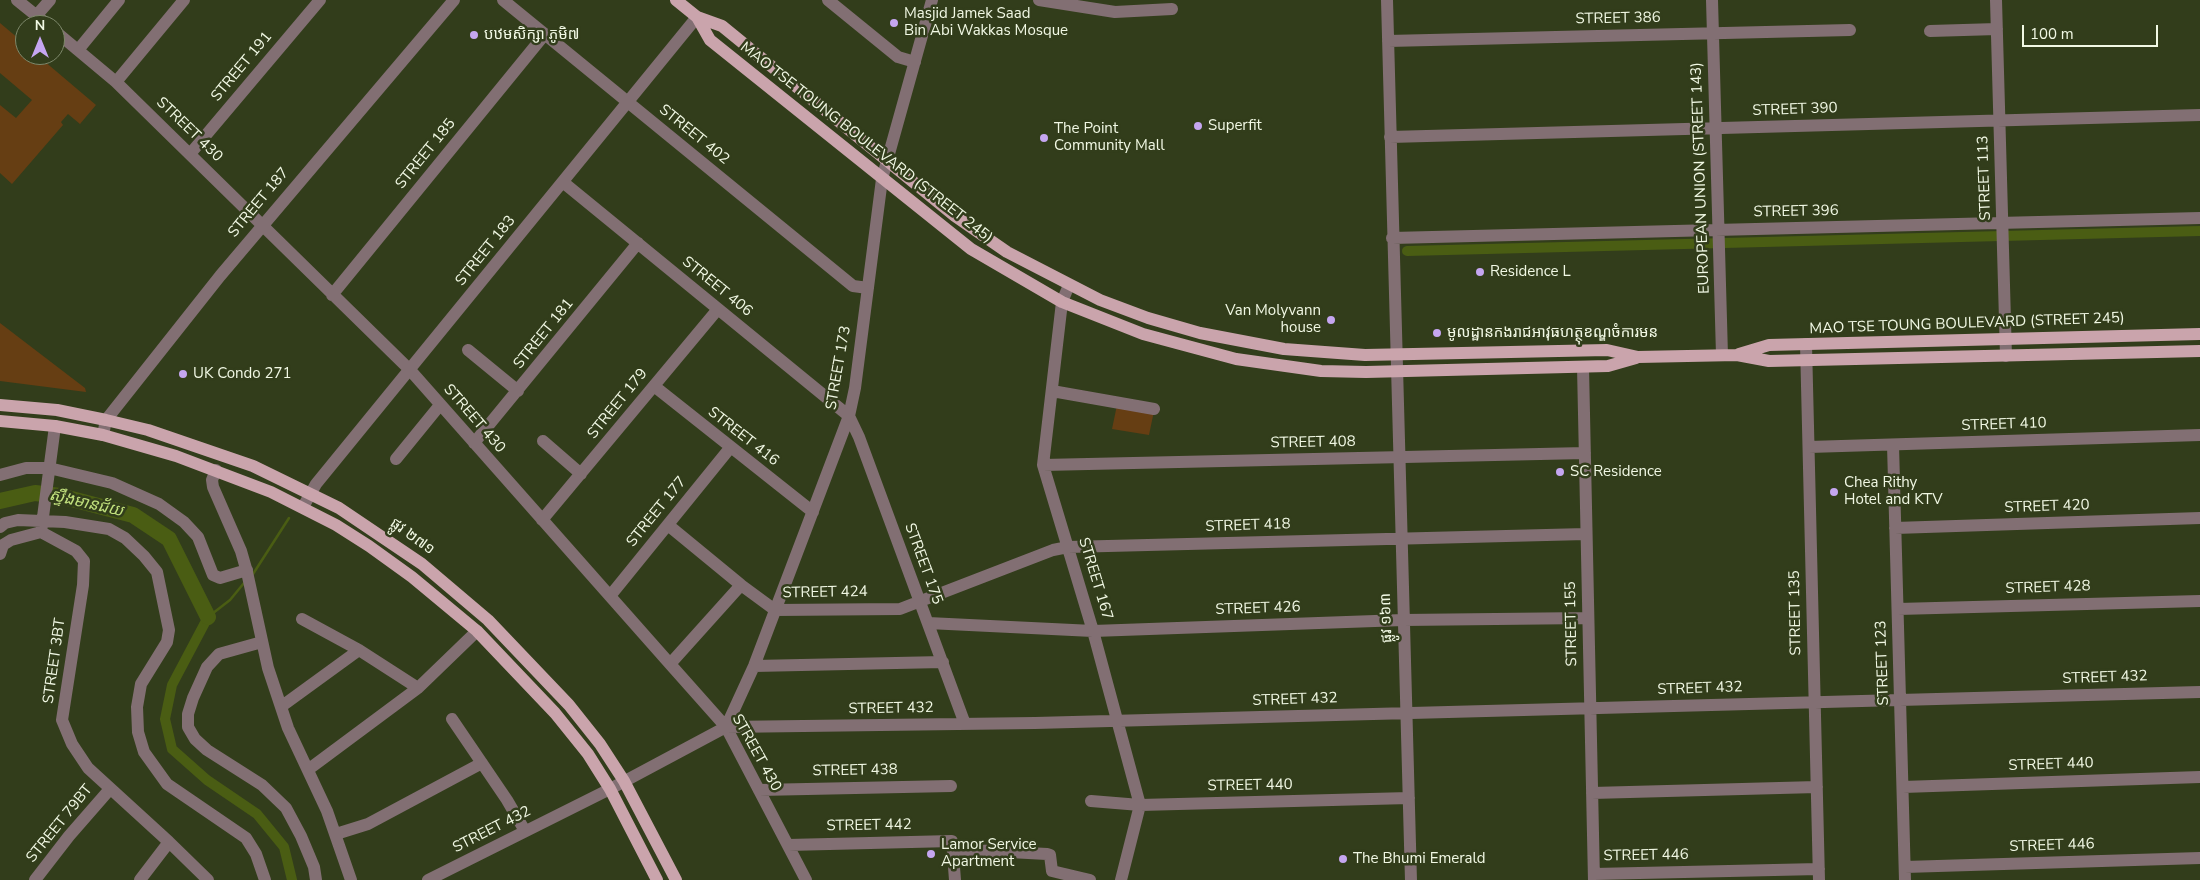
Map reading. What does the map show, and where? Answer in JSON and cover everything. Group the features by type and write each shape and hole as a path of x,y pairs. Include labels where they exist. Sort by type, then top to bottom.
{"main road":[{"name":"MAO TSE TOUNG BOULEVARD (STREET 245)","path":"676,0 697,17 722,26 981,235 1032,266 1100,300 1174,326 1284,350 1395,355 1607,350 1638,357 1737,355 1770,361 1807,361 2200,351"},
{"name":"MAO TSE TOUNG BOULEVARD (STREET 245)","path":"697,17 710,40 971,249 1062,302 1095,317 1169,343 1236,359 1282,367 1330,371 1608,366 1638,357"},
{"path":"802,115 814,101"},
{"name":"MAO TSE TOUNG BOULEVARD (STREET 245)","path":"1737,355 1769,345 2200,334"},
{"path":"1282,367 1284,350"},
{"name":"ផ្លូវ ២៧១","path":"0,404 58,410 106,420 148,430 238,460 311,493 377,532 422,564 488,620 569,704 600,744 624,781 676,880"},
{"path":"0,421 55,426 103,435 176,456 216,470 303,507 336,525 405,572 477,631 517,670 555,713 588,754 610,789 657,880"}],"street":[{"path":"17,0 35,15"},
{"path":"37,15 50,0"},
{"path":"78,50 119,0"},
{"path":"116,82 184,0"},
{"name":"STREET 191","path":"190,154 320,0"},
{"name":"STREET 187","path":"103,435 106,420 262,225 454,0"},
{"name":"STREET 402","path":"503,0 853,286 868,288"},
{"path":"828,0 898,57 915,62"},
{"name":"STREET 173","path":"726,727 754,666 849,416 855,388 882,179 932,0"},
{"path":"1039,0 1115,12 1172,9"},
{"name":"ផ្លូវ ១៦៣","path":"1387,0 1395,355 1411,880"},
{"name":"EUROPEAN UNION (STREET 143)","path":"1712,0 1722,355"},
{"name":"STREET 113","path":"1996,0 2006,356"},
{"name":"STREET 183","path":"303,507 311,493 697,17"},
{"path":"1930,31 1997,29"},
{"name":"STREET 386","path":"1388,41 1850,30"},
{"name":"STREET 185","path":"332,295 545,34"},
{"name":"STREET 430","path":"65,39 116,82 410,370 726,727 806,880"},
{"name":"STREET 390","path":"1390,137 2200,115"},
{"name":"STREET 406","path":"564,183 849,416"},
{"name":"STREET 396","path":"1392,238 1719,240 2002,232 2200,218"},
{"name":"STREET 181","path":"474,443 638,243"},
{"name":"STREET 167","path":"1069,285 1062,302 1043,465 1093,630 1140,805"},
{"name":"STREET 179","path":"542,520 718,309"},
{"name":"STREET 135","path":"1806,344 1819,874"},
{"path":"468,350 518,391"},
{"name":"STREET 155","path":"1583,367 1594,877"},
{"name":"STREET 416","path":"654,386 813,512"},
{"path":"1052,391 1154,409"},
{"path":"396,459 440,405"},
{"name":"STREET 175","path":"849,416 859,437 965,724"},
{"path":"42,524 55,426"},
{"name":"STREET 410","path":"1809,447 2200,435"},
{"path":"543,441 581,474"},
{"name":"STREET 123","path":"1893,445 1905,880"},
{"name":"STREET 177","path":"610,596 730,448"},
{"name":"STREET 408","path":"1043,465 1585,453"},
{"path":"0,475 26,468 112,483 158,504 184,522 198,537 213,575 220,578 248,575"},
{"path":"216,470 212,480 213,487 248,575 268,668 288,728 309,770 336,834 351,880"},
{"name":"STREET 420","path":"1896,528 2200,518"},
{"path":"0,526 18,520 42,524 65,522 109,529 125,538 157,572 169,630 167,642 141,684 137,707 138,732 144,752 167,784 246,838 256,854 264,880"},
{"path":"0,554 3,545 42,524"},
{"name":"STREET 3BT","path":"42,524 76,551 84,561 62,720 72,744 88,768 208,880"},
{"name":"STREET 424","path":"668,525 741,585 775,610 900,609 920,602"},
{"name":"STREET 418","path":"920,602 1053,550 1068,547 1586,534"},
{"path":"670,664 741,585"},
{"name":"STREET 428","path":"1898,609 2200,600"},
{"name":"STREET 426","path":"928,623 1093,630 1403,620 1588,618"},
{"path":"302,619 358,650 418,688"},
{"path":"309,770 418,688 477,631"},
{"path":"262,642 219,654 207,667 193,698 188,714 188,727 195,739 207,750 262,785 286,808 302,836 314,867 316,880"},
{"path":"282,706 358,650"},
{"path":"754,666 943,662"},
{"name":"STREET 432","path":"428,880 610,789 726,727 1116,721 2200,692"},
{"path":"452,719 525,831"},
{"path":"336,834 368,824 482,763"},
{"name":"STREET 440","path":"1903,787 2200,777"},
{"name":"STREET 438","path":"759,790 952,786"},
{"path":"1592,793 1817,787"},
{"name":"STREET 79BT","path":"35,880 69,836 110,789"},
{"name":"STREET 440","path":"1091,801 1140,805 1409,798"},
{"path":"1121,880 1140,805"},
{"path":"140,880 169,842"},
{"name":"STREET 442","path":"788,845 952,845 1047,854 1050,855 1052,871 1090,880"},
{"path":"952,845 955,880"},
{"name":"STREET 446","path":"1905,867 2200,858"},
{"name":"STREET 446","path":"1594,877 1819,874"}],"shaded area":[{"path":"0,23 15,36 15,65 49,65 96,105 80,124 68,114 61,122 63,125 12,184 0,173 0,105 16,118 32,100 0,73"},
{"path":"0,323 85,388 86,392 0,381"},
{"path":"1117,405 1154,411 1149,435 1112,429"}],"waterway":[{"path":"1407,251 2200,231"},
{"name":"ស្ទឹងមានជ័យ","path":"0,501 35,493 60,496 133,515 169,539 208,617"},
{"path":"253,574 289,518"},
{"path":"208,617 230,600 244,583"},
{"path":"208,617 172,685 165,719 172,749 207,780 257,814 284,847 292,880"}],"place":[{"name":"Masjid Jamek Saad Bin Abi Wakkas Mosque","path":"894,23"},
{"name":"បឋមសិក្សា ភូមិ៧","path":"474,35"},
{"name":"Superfit","path":"1198,126"},
{"name":"The Point Community Mall","path":"1044,138"},
{"name":"Residence L","path":"1480,272"},
{"name":"Van Molyvann house","path":"1331,320"},
{"name":"មូលដ្ឋានកងរាជអាវុធហត្ថុខណ្ឌចំការមន","path":"1437,333"},
{"name":"UK Condo 271","path":"183,374"},
{"name":"SC Residence","path":"1560,472"},
{"name":"Chea Rithy Hotel and KTV","path":"1834,492"},
{"name":"Lamor Service Apartment","path":"931,854"},
{"name":"The Bhumi Emerald","path":"1343,859"}]}
